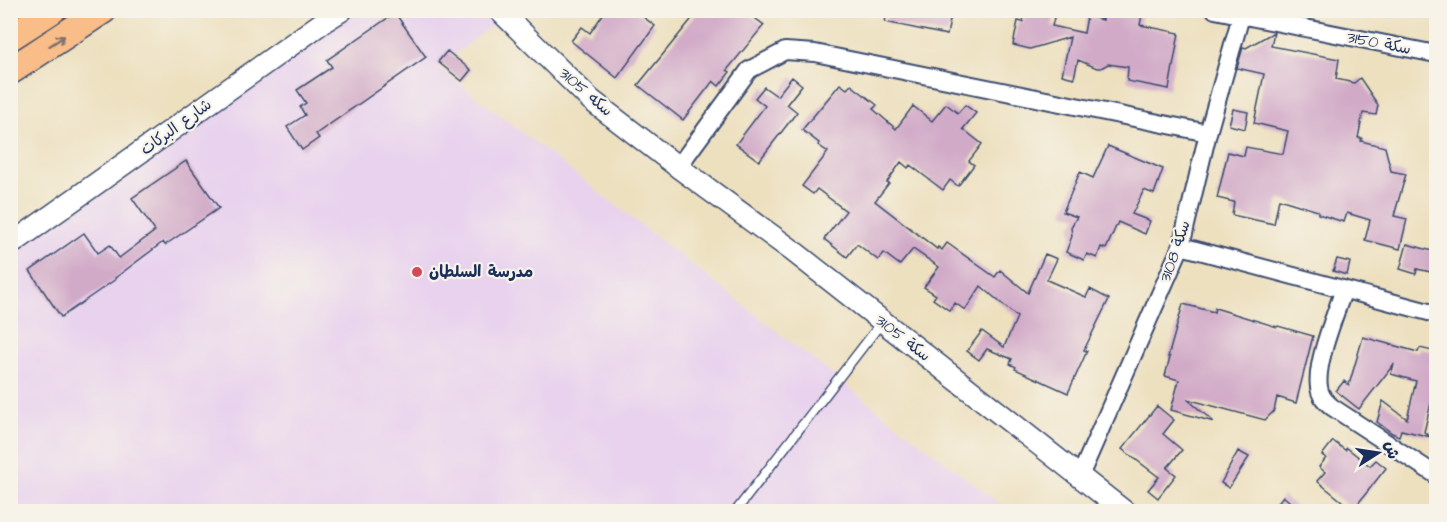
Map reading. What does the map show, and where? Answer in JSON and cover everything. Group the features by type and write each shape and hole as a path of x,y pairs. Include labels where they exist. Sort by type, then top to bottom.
{"main road":[{"path":"10,37 52,10"},
{"path":"10,71 103,10"}],"street":[{"name":"شارع البركات","path":"10,245 342,10"},
{"name":"سكه 3105","path":"499,10 591,100 678,167"},
{"name":"سكة 3150","path":"1215,10 1241,13 1437,54"},
{"name":"سكة 3108","path":"1080,476 1181,246 1208,133 1241,13"},
{"path":"678,167 749,70 785,51 827,56 1208,133"},
{"name":"سكة 3105","path":"678,167 793,251 1125,512"},
{"path":"1181,246 1437,314"},
{"path":"1344,289 1320,361 1318,386 1322,398 1437,475"}],"lane":[{"path":"735,512 883,322"}],"shaded area":[{"name":"مدرسة السلطان","path":"344,11 489,11 497,22 438,67 1009,511 11,511 10,231"}],"building":[{"path":"606,10 634,10 655,26 617,78 571,41 582,27 590,33"},
{"path":"699,10 744,10 764,25 727,70 730,72 719,86 713,81 683,120 638,85"},
{"path":"888,10 952,10 947,35 885,22"},
{"path":"1025,10 1056,10 1052,26 1084,33 1087,16 1103,20 1105,10 1121,10 1142,15 1140,25 1179,33 1169,89 1127,81 1128,67 1108,64 1097,68 1078,60 1074,78 1062,75 1070,37 1030,49 1013,45 1018,21 1023,22"},
{"path":"395,13 426,57 316,134 319,138 302,150 287,127 305,115 300,107 306,103 297,90 332,67 327,60"},
{"path":"1274,32 1271,46 1339,59 1336,79 1354,83 1360,78 1378,105 1376,115 1363,113 1358,138 1362,138 1361,141 1385,147 1391,171 1406,174 1394,216 1407,219 1400,249 1365,240 1370,220 1347,213 1344,222 1279,199 1274,224 1232,215 1234,202 1217,198 1228,152 1244,156 1246,147 1283,154 1288,131 1254,123 1264,74 1237,68 1243,47 1246,48"},
{"path":"447,51 471,70 462,81 438,62"},
{"path":"792,77 802,85 787,104 797,112 759,161 736,144 765,106 755,98 764,87 777,96"},
{"path":"840,84 847,89 851,85 877,105 873,109 896,129 913,106 932,121 946,104 958,113 965,105 976,113 963,129 982,144 969,161 974,165 958,186 950,180 943,190 910,165 908,168 901,162 875,201 937,249 938,247 942,250 947,243 995,277 1000,270 1028,293 1045,254 1057,259 1047,280 1086,297 1090,289 1109,299 1084,350 1087,351 1068,393 1015,369 1016,367 1010,364 1012,359 987,349 979,360 967,351 982,331 1004,347 1017,317 981,286 965,310 955,303 950,311 933,299 936,295 924,287 939,267 913,249 900,265 884,253 878,260 857,244 847,257 824,239 846,211 817,189 813,194 802,186 828,152 802,130"},
{"path":"1233,109 1248,112 1245,129 1229,125"},
{"path":"1108,146 1163,169 1154,194 1144,190 1132,214 1150,221 1145,234 1118,222 1106,249 1101,247 1097,258 1087,254 1084,260 1066,252 1072,236 1071,227 1077,217 1063,212 1080,172 1093,178"},
{"path":"186,161 219,208 165,245 163,242 116,279 61,317 30,271 84,233 98,253 110,245 119,258 155,231 132,198"},
{"path":"1407,244 1436,252 1431,272 1417,269 1416,274 1400,269"},
{"path":"1337,259 1350,262 1347,275 1333,271"},
{"path":"1183,304 1214,312 1215,308 1313,336 1296,403 1277,397 1274,411 1265,420 1187,399 1214,422 1171,410 1179,380 1165,376"},
{"path":"1363,337 1418,352 1420,348 1437,352 1437,404 1431,403 1424,432 1431,437 1401,430 1399,436 1377,422 1383,401 1407,419 1416,381 1391,374 1394,364 1359,409 1336,391 1344,381 1349,385"},
{"path":"1157,406 1174,420 1163,434 1182,450 1167,468 1176,475 1158,498 1148,490 1159,477 1122,449"},
{"path":"1333,441 1345,450 1347,448 1370,466 1376,460 1386,468 1353,510 1317,481 1325,472 1319,467 1326,458 1322,455"},
{"path":"1238,451 1249,457 1229,488 1221,483"},
{"path":"1283,496 1302,512 1271,512"}],"place":[{"name":"مدرسة السلطان","path":"417,272"}]}
